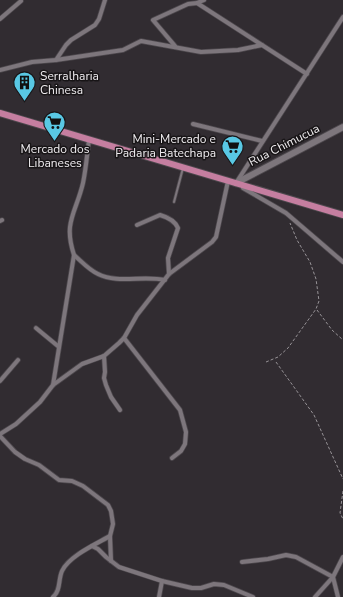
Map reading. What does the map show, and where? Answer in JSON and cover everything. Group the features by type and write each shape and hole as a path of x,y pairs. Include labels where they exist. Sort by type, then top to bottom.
{"main road":[{"path":"0,113 343,215"}],"street":[{"path":"56,60 71,40 95,25 99,19 106,0"},
{"path":"175,46 153,20 188,4 197,3 204,0"},
{"path":"0,18 21,1"},
{"path":"197,3 307,74"},
{"path":"343,17 236,183 286,213 343,262"},
{"path":"0,70 32,62 123,50 141,41 175,46 201,52 238,50 262,45"},
{"path":"193,124 262,142"},
{"name":"Rua Chimucua","path":"236,183 343,127"},
{"path":"53,386 74,255 70,243 69,231 72,216 83,183 89,140"},
{"path":"111,561 110,536 112,524 111,510 108,505 83,486 72,481 59,480 25,459 15,452 0,435 16,424 40,402 53,386 82,364 104,356 124,338 137,315 170,274 188,259 209,246 216,237 228,181"},
{"path":"137,225 160,215 177,224 178,228 168,258 170,274"},
{"path":"74,255 96,274 105,277 132,279 155,277 165,280"},
{"path":"36,328 59,347"},
{"path":"124,338 180,410 186,432 185,444 181,451 172,458"},
{"path":"104,356 104,378 106,385 111,397 120,410"},
{"path":"0,381 18,360"},
{"path":"53,597 57,593 62,572 68,562 110,536"},
{"path":"92,546 98,549 106,558 119,567 162,581 192,588 201,588 214,584 224,585 253,597"},
{"path":"242,562 268,560 286,555 296,557 333,577 338,597"},
{"path":"315,597 333,577 343,557"},
{"path":"159,597 162,581"}],"lane":[{"path":"174,202 183,167"}],"path":[{"path":"266,362 278,357 288,348 316,309 319,301 314,273 310,262 297,240 286,213"},
{"path":"316,309 332,330 343,340"},
{"path":"276,362 314,415 343,479"},
{"path":"343,491 340,513 343,519"}],"place":[{"name":"Serralharia Chinesa","path":"24,102"},
{"name":"Mercado dos Libaneses","path":"55,142"},
{"name":"Mini-Mercado e Padaria Batechapa","path":"232,166"}]}
